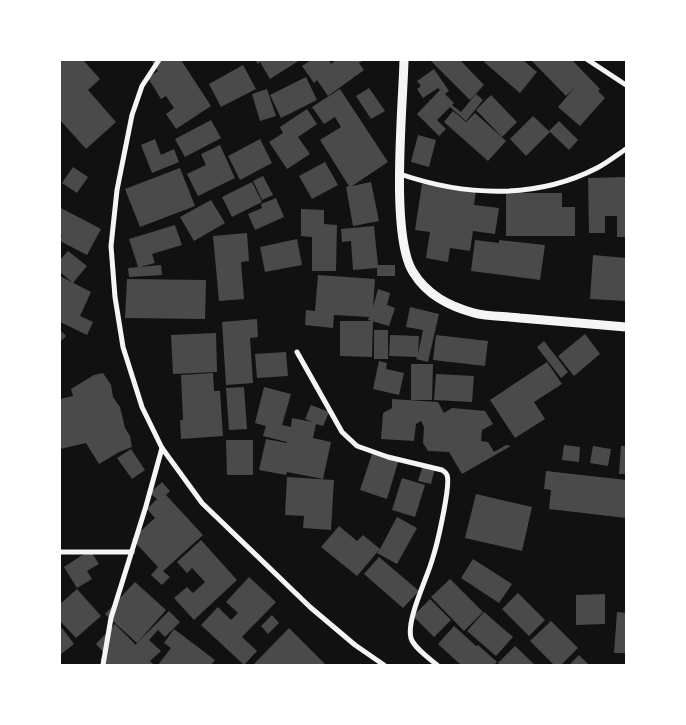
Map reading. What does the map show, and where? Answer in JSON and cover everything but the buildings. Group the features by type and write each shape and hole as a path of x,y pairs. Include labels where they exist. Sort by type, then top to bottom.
{"street":[{"path":"159,60 142,86 132,115 117,190 111,246 115,297 123,347 142,407 162,448 202,503 310,607 355,645 384,665"},
{"path":"404,60 400,174 401,222 404,248 412,270 426,289 441,300 476,313 626,327"},
{"path":"588,60 626,85"},
{"path":"400,174 424,183 449,188 516,191 545,187 578,177 598,168 626,149"},
{"path":"298,352 342,432 357,446 388,457 446,472 448,477 445,500 433,557 410,628 411,638 416,646 437,665"},
{"path":"103,665 111,618 162,448"},
{"path":"60,552 132,552"}]}
